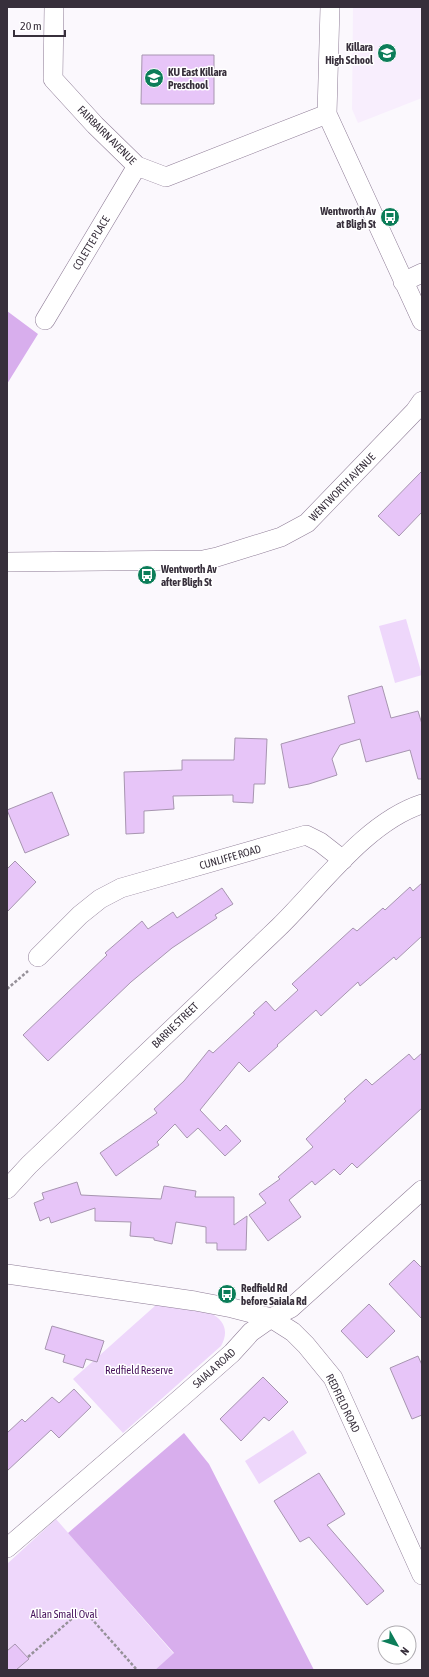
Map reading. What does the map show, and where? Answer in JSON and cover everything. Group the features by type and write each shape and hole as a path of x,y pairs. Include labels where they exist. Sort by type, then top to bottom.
{"street":[{"name":"FAIRBAIRN AVENUE","path":"54,7 53,79 137,166 166,177 327,114"},
{"path":"330,7 327,114 422,321"},
{"name":"COLETTE PLACE","path":"45,320 137,166"},
{"path":"403,282 422,273"},
{"name":"WENTWORTH AVENUE","path":"7,562 203,560 281,537 307,523 415,411 422,401"},
{"path":"343,860 378,828 412,807 422,804"},
{"name":"CUNLIFFE ROAD","path":"38,956 80,915 100,899 121,888 306,835 320,842 343,860"},
{"name":"BARRIE STREET","path":"7,1189 29,1165 280,925 343,860"},
{"name":"SAIALA ROAD","path":"7,1548 232,1353 251,1332 272,1318 291,1308 422,1190"},
{"name":"REDFIELD ROAD","path":"7,1274 195,1301 232,1308 272,1318 293,1332 306,1345 333,1378 422,1572"}],"path":[{"path":"7,989 28,972"},
{"path":"28,1657 83,1609 137,1670"}],"shaded area":[{"name":"Killara High School","path":"353,7 422,7 422,98 358,123 352,109"},
{"path":"7,311 38,334 7,384"},
{"path":"184,1433 209,1464 314,1670 155,1670 174,1653 68,1533"}],"green space":[{"path":"406,619 422,675 395,683 379,626"},
{"name":"Redfield Reserve","path":"156,1305 210,1313 222,1323 225,1336 221,1346 123,1433 73,1379"},
{"path":"293,1430 307,1453 259,1484 245,1461"},
{"name":"Allan Small Oval","path":"56,1519 174,1654 155,1670 7,1670 7,1564"}],"building":[{"path":"142,55 214,55 214,104 141,104"},
{"path":"422,471 422,512 399,536 378,516"},
{"path":"382,686 391,718 418,711 422,724 422,779 418,779 410,750 366,762 360,739 340,745 332,759 337,775 309,784 289,788 281,744 355,723 348,696"},
{"path":"235,738 267,739 265,784 254,784 253,803 233,802 233,795 173,796 174,809 144,811 144,833 126,834 124,772 182,770 182,760 234,760"},
{"path":"52,792 69,835 25,853 7,810"},
{"path":"15,861 36,882 7,912 7,869"},
{"path":"422,883 422,936 396,960 394,957 360,986 358,982 321,1016 316,1010 249,1072 239,1062 200,1110 220,1131 226,1125 241,1141 225,1156 198,1128 187,1138 175,1124 157,1142 159,1145 116,1176 100,1153 157,1113 154,1109 184,1081 209,1050 213,1053 255,1014 253,1013 266,1001 275,1011 298,990 292,984 353,928 357,931 383,908 385,910 410,887 413,891"},
{"path":"222,888 233,904 215,915 217,918 172,948 131,982 48,1061 23,1035 107,955 105,953 142,921 148,929 173,912 177,918"},
{"path":"422,1053 422,1108 357,1168 352,1163 340,1175 334,1169 315,1185 312,1181 289,1200 301,1217 268,1241 249,1215 266,1203 259,1194 280,1179 278,1177 313,1147 306,1139 346,1101 344,1099 366,1079 372,1085 409,1054 414,1060"},
{"path":"77,1182 81,1195 161,1199 164,1186 196,1191 195,1197 234,1197 234,1225 247,1216 246,1250 217,1250 217,1243 206,1243 206,1227 176,1222 172,1244 154,1240 154,1238 130,1236 131,1222 95,1221 95,1208 51,1223 49,1217 40,1221 34,1203 44,1199 42,1193"},
{"path":"414,1260 422,1268 422,1319 389,1284"},
{"path":"369,1304 395,1331 367,1358 341,1331"},
{"path":"52,1326 104,1341 97,1362 86,1359 83,1368 63,1362 65,1355 45,1349"},
{"path":"418,1356 422,1365 422,1415 412,1419 390,1368"},
{"path":"263,1377 288,1402 269,1421 264,1417 241,1441 220,1419"},
{"path":"74,1389 91,1407 59,1438 51,1430 7,1471 7,1433 22,1419 25,1422 52,1397 59,1403"},
{"path":"319,1473 345,1514 327,1525 384,1591 367,1605 309,1537 300,1542 274,1501"},
{"path":"15,1644 29,1659 16,1670 7,1670 7,1651"}],"place":[{"name":"Killara High School","path":"387,53"},
{"name":"KU East Killara Preschool","path":"154,78"},
{"name":"Wentworth Av at Bligh St","path":"390,217"},
{"name":"Wentworth Av after Bligh St","path":"147,575"},
{"name":"Redfield Rd before Saiala Rd","path":"227,1294"}]}
